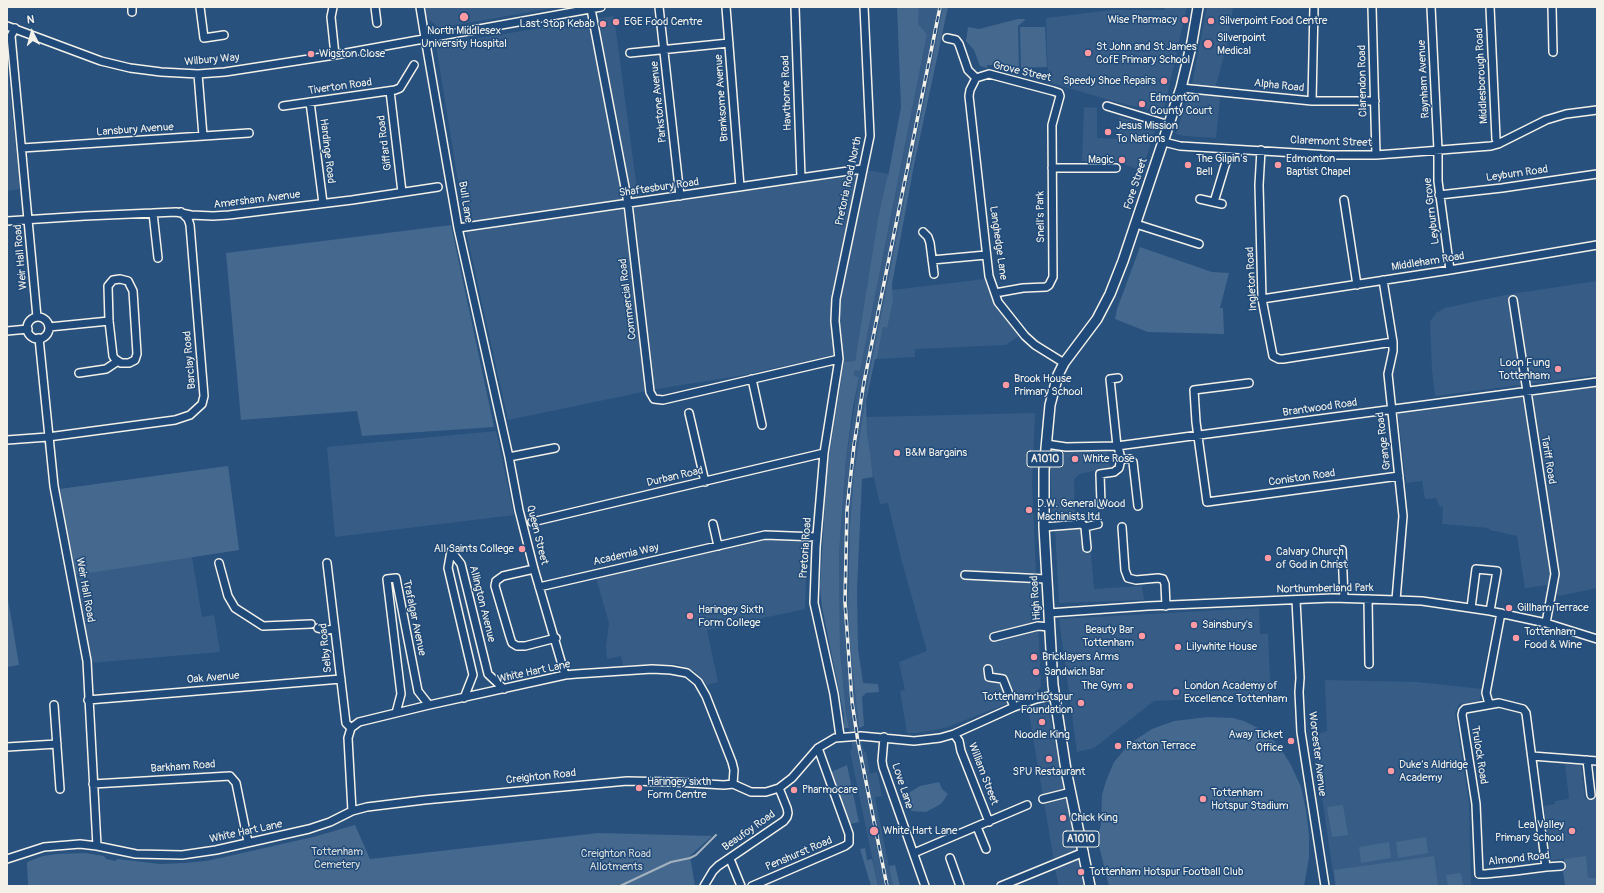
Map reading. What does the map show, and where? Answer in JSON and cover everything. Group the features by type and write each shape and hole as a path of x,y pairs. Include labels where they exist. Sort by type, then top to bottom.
{"main road":[{"name":"Fore Street","path":"1098,319 1110,294 1164,142 1181,88 1192,42 1198,7"},
{"name":"High Road","path":"1090,886 1071,792 1054,695 1044,527 1046,444 1050,405 1056,382 1064,363 1098,319"}],"street":[{"path":"200,7 204,38 224,35"},
{"path":"333,7 331,16 335,55"},
{"path":"375,7 377,23"},
{"name":"Bull Lane","path":"420,7 458,228 496,398"},
{"name":"Wilbury Way","path":"7,26 101,61 130,68 161,72 198,74 225,72 335,55 601,7"},
{"name":"Parkstone Avenue","path":"659,7 680,196"},
{"name":"Branksome Avenue","path":"726,7 740,187"},
{"name":"Hawthorne Road","path":"795,7 801,178"},
{"name":"Pretoria Road North","path":"839,359 835,321 836,299 870,136 864,7"},
{"path":"1312,101 1314,7"},
{"name":"Clarendon Road","path":"1372,7 1376,155"},
{"name":"Raynham Avenue","path":"1432,7 1438,150"},
{"name":"Middlesborough Road","path":"1490,7 1496,138 1498,144"},
{"path":"1552,7 1553,52"},
{"name":"Commercial Road","path":"591,9 628,203 650,392 654,399 664,400 839,359"},
{"name":"Weir Hall Road","path":"14,28 11,36 38,317"},
{"path":"947,38 956,40 959,44 968,70 976,78"},
{"path":"630,53 729,43"},
{"path":"391,106 394,95 414,65"},
{"path":"198,74 203,136"},
{"name":"Grove Street","path":"969,96 970,90 976,78 989,74 1059,93"},
{"name":"Tiverton Road","path":"283,106 390,91 400,88"},
{"name":"Alpha Road","path":"1181,88 1312,101 1375,101"},
{"name":"Giffard Road","path":"390,91 402,192"},
{"name":"Snell's Park","path":"995,293 1022,288 1046,286 1049,285 1053,277 1052,125 1060,96 1059,93"},
{"name":"Langhedge Lane","path":"969,96 986,255 989,276 998,302 1025,336 1035,345 1064,363"},
{"name":"Hardinge Road","path":"310,102 323,203"},
{"path":"1107,106 1169,125"},
{"path":"1498,144 1546,120 1566,114 1597,110"},
{"name":"Lansbury Avenue","path":"22,148 249,133"},
{"name":"Claremont Street","path":"1164,142 1180,146 1330,155 1376,155 1498,144"},
{"path":"1214,202 1230,149"},
{"name":"Ingleton Road","path":"1261,150 1259,185 1262,299 1272,352 1276,358 1282,359 1393,342"},
{"name":"Leyburn Grove","path":"1438,150 1439,195 1450,270"},
{"path":"1052,168 1116,168"},
{"name":"Shaftesbury Road","path":"458,228 862,169"},
{"name":"Leyburn Road","path":"1439,195 1502,188 1597,174"},
{"name":"Amersham Avenue","path":"7,221 153,212 181,212 191,215 228,216 438,187"},
{"path":"1200,199 1222,204"},
{"path":"1344,200 1357,285"},
{"path":"153,212 158,258"},
{"path":"181,212 188,218 190,225"},
{"path":"190,225 192,219 203,216"},
{"path":"1136,224 1199,244"},
{"name":"Barclay Road","path":"48,436 175,420 190,415 202,404 204,396 190,225"},
{"path":"923,232 928,237 934,274"},
{"name":"Middleham Road","path":"1262,299 1357,285 1597,245"},
{"path":"932,260 986,255"},
{"path":"124,279 128,281 133,291 137,354 135,360 129,363 121,363 113,356 109,321 108,286 113,280 124,279"},
{"name":"Grange Road","path":"1383,280 1393,342 1388,374 1404,516 1396,600"},
{"name":"Tariff Road","path":"1513,300 1555,574 1546,623"},
{"path":"38,317 45,319 49,327 47,334 40,338 32,336 28,329 30,321 38,317"},
{"path":"49,327 109,321"},
{"path":"7,331 28,329"},
{"name":"Weir Hall Road","path":"40,338 48,436 54,486 86,655 97,846"},
{"name":"Pretoria Road","path":"839,359 824,453 817,537 814,604 834,694 840,736"},
{"path":"79,373 106,370 118,361"},
{"path":"1101,504 1100,474 1117,470 1120,466 1121,459 1118,446 1110,379 1118,378"},
{"path":"752,379 762,425"},
{"name":"Brantwood Road","path":"1046,444 1066,447 1118,446 1391,408 1597,382"},
{"path":"1198,435 1194,390 1249,383"},
{"name":"Queen Street","path":"496,398 519,510 539,587 556,638 566,675"},
{"path":"689,413 705,482"},
{"name":"Coniston Road","path":"1198,435 1207,502 1399,476"},
{"path":"7,440 48,436"},
{"path":"509,457 556,448"},
{"name":"Durban Road","path":"532,522 824,453"},
{"path":"1121,459 1130,459 1133,462 1138,506"},
{"path":"713,524 718,546"},
{"path":"1044,527 1082,524 1085,527 1098,524"},
{"path":"1085,527 1087,548"},
{"path":"1122,527 1125,570 1128,578 1136,580 1163,579 1166,606"},
{"name":"Academia Way","path":"539,587 765,535 817,537"},
{"path":"1342,550 1344,598"},
{"name":"Allington Avenue","path":"464,698 473,675 448,568 451,551 461,564 488,674 504,689"},
{"name":"Selby Road","path":"327,563 346,723 351,728"},
{"path":"219,564 228,596 235,608 263,626 311,624"},
{"path":"534,569 503,576 496,581 496,586 510,637 512,643 517,646 556,638"},
{"path":"1471,608 1476,569 1497,571 1490,611"},
{"path":"965,575 1046,579"},
{"name":"Trafalgar Avenue","path":"396,713 401,694 387,579 396,578 418,691 429,705"},
{"name":"Northumberland Park","path":"1049,613 1344,598 1422,601 1501,613 1546,623 1597,639"},
{"path":"1368,599 1369,664"},
{"name":"Worcester Avenue","path":"1296,600 1301,732 1325,886"},
{"path":"457,607 470,603"},
{"path":"1501,613 1486,696 1489,704 1499,703 1525,710 1546,867"},
{"path":"392,616 403,615"},
{"path":"994,638 1038,626 1050,626"},
{"path":"318,628 327,630 335,629"},
{"name":"White Hart Lane","path":"351,728 359,722 566,675 652,669 671,670 687,673 698,682 706,696 732,762 734,770 732,784"},
{"path":"988,669 989,677 1003,679 1014,707"},
{"name":"Oak Avenue","path":"88,700 340,679"},
{"path":"732,784 751,792 766,792 779,788 799,771 818,748 830,740 840,736 926,740 954,734 1014,707 1054,695"},
{"name":"Trulock Road","path":"1479,874 1476,804 1462,713 1466,709 1489,704"},
{"path":"54,705 60,789"},
{"path":"351,728 348,738 352,811"},
{"name":"William Street","path":"954,734 989,822"},
{"name":"Love Lane","path":"884,737 882,761 883,768 925,886"},
{"path":"7,748 57,744"},
{"name":"Penshurst Road","path":"752,886 845,846 849,842 849,834 818,748"},
{"path":"1532,756 1597,761"},
{"path":"1587,760 1591,795"},
{"name":"Barkham Road","path":"93,784 222,775 230,776 236,783 248,842"},
{"name":"Creighton Road","path":"352,811 367,807 410,802 627,781 724,785 732,784"},
{"name":"Beaufoy Road","path":"704,886 713,872 730,858 784,821 788,813 779,788"},
{"path":"1044,799 1071,792"},
{"path":"914,853 1028,805"},
{"name":"White Hart Lane","path":"7,856 44,847 80,844 136,854 182,855 216,850 309,829 330,822 352,811"},
{"path":"977,827 986,849"},
{"path":"1001,886 1084,852"},
{"path":"730,858 741,886"},
{"path":"950,858 960,886"},
{"name":"Almond Road","path":"1479,874 1561,866"}],"shaded area":[{"name":"North Middlesex University Hospital","path":"424,7 559,7 439,28 425,16"},
{"path":"919,7 943,7 869,375 854,473 850,525 848,577 849,623 859,728 864,752 866,751 870,774 877,772 882,796 875,797 893,886 878,886 850,751 852,750 852,741 846,713 840,649 839,554 846,459 859,377 854,376 855,370 860,370 927,34 918,24"},
{"path":"1165,7 1187,7 1163,113 1116,102 1048,82 1046,18 1113,10 1164,10"},
{"path":"1207,7 1233,7 1228,41 1216,85 1220,98 1216,138 1176,134 1192,84"},
{"path":"614,16 639,205 768,186 851,176 867,170 889,174 887,177 878,218 855,361 844,362 842,353 744,375 657,389 508,420 466,231 436,45"},
{"path":"7,63 20,189 7,191"},
{"path":"1084,107 1097,108 1097,138 1119,139 1119,117 1156,127 1142,171 1118,162 1082,161"},
{"path":"985,279 997,308 1019,336 1006,345 915,349 915,357 877,359 883,327 886,328 893,301 892,290"},
{"path":"1597,281 1597,375 1435,396 1432,370 1430,322 1436,313 1445,308 1505,295"},
{"path":"1597,387 1597,588 1559,596 1548,585 1525,588 1517,536 1490,530 1489,528 1442,524 1443,506 1440,507 1436,498 1425,499 1422,481 1406,483 1398,414"},
{"path":"1035,413 1032,483 1041,686 1037,692 945,728 917,733 907,733 900,691 905,690 899,662 927,651 902,562 888,503 880,504 869,456 866,417"},
{"path":"496,431 514,515 335,537 327,447"},
{"path":"1107,451 1110,467 1080,474 1074,479 1075,521 1088,520 1094,589 1142,586 1144,600 1059,603 1055,530 1052,522 1049,460 1054,452"},
{"path":"228,466 239,550 192,557 202,617 214,615 220,652 90,663 60,489"},
{"name":"Haringey Sixth Form College","path":"765,538 801,542 807,550 805,609 707,630 718,682 707,685 694,671 677,664 623,665 621,656 607,659 606,646 609,623 596,578 755,542 755,540"},
{"path":"1259,608 1260,634 1268,634 1271,699 1264,696 1154,701 1094,748 1077,752 1059,619"},
{"name":"Duke's Aldridge Academy","path":"1325,680 1417,682 1482,689 1479,701 1459,704 1455,712 1469,804 1471,886 1335,886 1313,736 1327,731"},
{"path":"1047,703 1084,886 1059,886 1056,873 1028,708"},
{"name":"Lea Valley Primary School","path":"1565,764 1581,765 1585,799 1590,799 1590,796 1597,794 1597,878 1588,878 1585,857 1551,860 1544,806 1555,804 1555,801 1569,799"}],"green space":[{"path":"897,7 919,7 918,24 927,34 860,371 855,370 854,376 859,377 853,407 846,459 839,554 840,649 846,713 849,728 844,728 844,715 822,607 820,586 827,469 844,362 855,361 878,218 888,177 901,107"},
{"path":"943,7 948,7 914,165 892,284 893,301 887,328 883,327 877,359 875,359 866,401 867,432 873,477 862,479 857,590 858,649 863,683 878,684 879,692 866,693 862,697 864,726 859,728 850,643 848,603 850,525 854,473 869,375"},
{"path":"1018,19 1026,19 1018,26 1019,71 993,65 987,65 987,68 980,66 974,50 966,41 968,27 979,29"},
{"path":"1020,27 1045,27 1047,67 1021,68"},
{"path":"451,225 494,427 362,436 357,411 241,420 226,253"},
{"path":"1140,247 1212,272 1229,273 1220,308 1223,308 1224,334 1148,332 1115,319 1117,309"},
{"path":"228,466 239,550 76,575 60,489"},
{"path":"7,593 19,665 7,667"},
{"name":"Tottenham Hotspur Stadium","path":"1208,717 1233,718 1244,721 1258,728 1279,746 1291,765 1301,787 1309,835 1309,858 1304,886 1109,886 1098,836 1101,824 1102,795 1114,762 1129,744 1152,729 1174,721"},
{"path":"847,765 859,822 850,824 831,772"},
{"path":"939,782 942,789 948,794 941,804 926,812 911,811 905,795 920,786"},
{"path":"1343,805 1348,835 1332,837 1327,807"},
{"path":"355,825 370,859 598,833 712,836 690,856 695,886 28,886 27,862 43,856 86,853 104,856 106,859 115,861 118,859 160,864 206,861 313,837"},
{"path":"1426,837 1428,853 1398,858 1396,842"},
{"path":"1389,842 1391,858 1361,863 1359,847"},
{"path":"865,848 867,860 872,859 878,886 871,886 860,849"},
{"path":"1434,856 1438,886 1336,886 1334,870"},
{"path":"1586,856 1588,878 1597,878 1597,886 1565,886 1563,871 1565,871 1564,859"},
{"path":"895,865 900,886 893,886 889,866"},
{"path":"1461,873 1463,886 1448,886 1446,875"}],"waterway":[{"path":"620,886 671,862 690,858 696,855 716,835"}],"railway":[{"path":"887,886 858,742 852,702 845,602 847,510 854,445 864,382 940,7"}],"place":[{"name":"North Middlesex University Hospital","path":"464,17"},
{"name":"Wise Pharmacy","path":"1185,20"},
{"name":"Silverpoint Food Centre","path":"1211,21"},
{"name":"EGE Food Centre","path":"616,22"},
{"name":"Last Stop Kebab","path":"603,24"},
{"name":"Silverpoint Medical","path":"1208,44"},
{"name":"St John and St James CofE Primary School","path":"1088,53"},
{"name":"Wigston Close","path":"311,54"},
{"name":"Speedy Shoe Repairs","path":"1164,81"},
{"name":"Edmonton County Court","path":"1142,104"},
{"name":"Jesus Mission To Nations","path":"1108,132"},
{"name":"Magic","path":"1122,160"},
{"name":"The Gilpin's Bell","path":"1188,165"},
{"name":"Edmonton Baptist Chapel","path":"1278,165"},
{"name":"Loon Fung Tottenham","path":"1558,369"},
{"name":"Brook House Primary School","path":"1006,385"},
{"name":"B&M Bargains","path":"897,453"},
{"name":"White Rose","path":"1075,459"},
{"name":"D.W. General Wood Machinists ltd.","path":"1029,510"},
{"name":"All Saints College","path":"522,549"},
{"name":"Calvary Church of God in Christ","path":"1268,558"},
{"name":"Gillham Terrace","path":"1509,608"},
{"name":"Haringey Sixth Form College","path":"690,616"},
{"name":"Sainsbury's","path":"1194,625"},
{"name":"Beauty Bar Tottenham","path":"1142,636"},
{"name":"Tottenham Food & Wine","path":"1516,638"},
{"name":"Lilywhite House","path":"1178,647"},
{"name":"Bricklayers Arms","path":"1034,657"},
{"name":"Sandwich Bar","path":"1036,672"},
{"name":"The Gym","path":"1130,686"},
{"name":"London Academy of Excellence Tottenham","path":"1176,692"},
{"name":"Tottenham Hotspur Foundation","path":"1081,703"},
{"name":"Noodle King","path":"1042,722"},
{"name":"Away Ticket Office","path":"1291,741"},
{"name":"Paxton Terrace","path":"1118,746"},
{"name":"SPU Restaurant","path":"1049,759"},
{"name":"Duke's Aldridge Academy","path":"1391,771"},
{"name":"Haringey sixth Form Centre","path":"639,788"},
{"name":"Pharmocare","path":"794,790"},
{"name":"Tottenham Hotspur Stadium","path":"1203,799"},
{"name":"Chick King","path":"1063,818"},
{"name":"White Hart Lane","path":"874,831"},
{"name":"Lea Valley Primary School","path":"1572,831"},
{"name":"Tottenham Hotspur Football Club","path":"1081,872"}],"park label":[{"name":"Tottenham Cemetery","path":"337,858"},
{"name":"Creighton Road Allotments","path":"616,860"}]}
